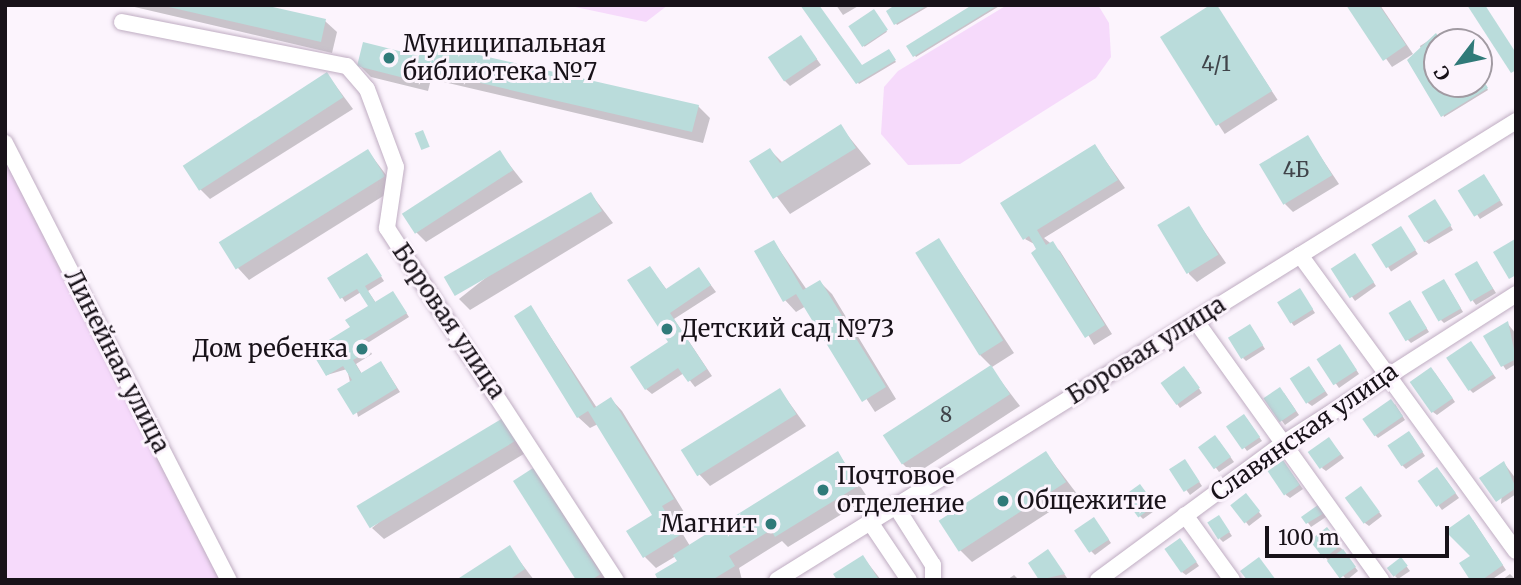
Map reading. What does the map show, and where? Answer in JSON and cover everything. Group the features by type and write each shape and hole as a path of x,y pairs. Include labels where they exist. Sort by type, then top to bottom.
{"street":[{"name":"Боровая улица","path":"122,22 347,66 367,89 396,167 387,228 615,580"},
{"name":"Боровая улица","path":"777,580 1516,121"},
{"name":"Линейная улица","path":"5,143 229,580"},
{"path":"1300,255 1516,551"},
{"name":"Славянская улица","path":"1098,580 1283,443 1387,373 1516,294"},
{"path":"1195,320 1381,580"},
{"path":"895,505 933,565 933,580"},
{"path":"1185,515 1232,580"},
{"path":"870,522 909,580"}],"shaded area":[{"path":"566,5 668,5 646,22"},
{"path":"1007,5 1098,5 1109,23 1111,57 1096,78 960,164 908,165 881,134 884,87 898,71"},
{"path":"5,156 229,580 5,580"}],"building":[{"path":"160,5 264,5 326,19 321,42"},
{"path":"800,5 819,5 862,65 889,49 896,60 856,84"},
{"path":"895,5 928,5 894,25 886,11"},
{"path":"972,5 998,5 913,57 906,46"},
{"path":"1210,5 1217,5 1272,91 1216,126 1160,37"},
{"path":"1346,5 1379,5 1406,45 1383,61"},
{"path":"1467,5 1485,5 1516,53 1516,70 1511,73 1493,45 1493,28 1482,28"},
{"path":"874,9 888,30 862,47 848,26"},
{"path":"801,35 817,59 784,81 768,57"},
{"path":"363,42 419,56 422,42 699,105 692,132 420,69 416,81 357,66"},
{"path":"1423,45 1423,87 1407,60"},
{"path":"327,72 343,97 199,191 183,166"},
{"path":"1430,98 1472,98 1441,117"},
{"path":"841,124 856,148 773,199 749,161 770,148 780,163"},
{"path":"423,130 430,147 421,150 415,133"},
{"path":"1308,135 1332,175 1283,205 1259,164"},
{"path":"1095,144 1118,180 1037,230 1046,245 1053,241 1105,325 1085,338 1031,253 1036,249 1029,236 1023,240 1000,203"},
{"path":"368,149 385,176 236,269 219,242"},
{"path":"500,150 513,170 415,234 402,214"},
{"path":"1484,174 1500,200 1474,217 1458,190"},
{"path":"591,192 602,211 455,296 444,277"},
{"path":"1435,199 1451,225 1424,242 1408,216"},
{"path":"1189,206 1218,255 1187,274 1157,225"},
{"path":"1401,226 1416,250 1386,268 1371,245"},
{"path":"939,238 1003,341 979,355 915,253"},
{"path":"1515,239 1516,275 1509,279 1493,252"},
{"path":"774,240 803,290 820,280 886,387 862,402 796,294 783,302 754,251"},
{"path":"367,253 382,276 365,286 375,302 393,291 407,313 363,340 370,350 353,360 361,373 381,361 397,388 353,415 337,389 352,380 343,366 326,376 311,351 350,327 345,320 368,306 357,289 340,299 327,278"},
{"path":"1355,253 1374,282 1350,298 1331,269"},
{"path":"1477,261 1493,289 1470,302 1454,274"},
{"path":"650,266 666,289 699,267 711,285 670,313 707,369 688,382 678,368 645,390 630,367 668,342 627,280"},
{"path":"1444,279 1461,308 1438,321 1421,292"},
{"path":"1300,288 1313,309 1290,324 1277,302"},
{"path":"1410,300 1427,328 1406,341 1389,313"},
{"path":"531,305 594,408 611,397 674,499 662,506 680,535 643,558 626,531 652,515 588,411 577,418 514,316"},
{"path":"1508,321 1516,359 1501,367 1483,336"},
{"path":"1250,324 1263,345 1241,359 1228,338"},
{"path":"1471,341 1493,374 1468,391 1446,358"},
{"path":"1340,344 1357,370 1333,385 1317,359"},
{"path":"991,365 1010,394 902,465 883,435"},
{"path":"1184,366 1200,388 1176,405 1161,383"},
{"path":"1309,366 1325,391 1306,404 1290,379"},
{"path":"1431,367 1453,398 1431,413 1410,382"},
{"path":"1280,387 1296,411 1280,422 1263,398"},
{"path":"780,388 796,414 697,476 681,450"},
{"path":"1391,399 1403,416 1374,436 1362,419"},
{"path":"1244,414 1260,437 1242,450 1226,427"},
{"path":"503,418 516,440 370,528 356,506"},
{"path":"1409,431 1423,452 1401,466 1387,446"},
{"path":"1215,435 1231,457 1214,469 1198,447"},
{"path":"1329,437 1341,454 1320,469 1308,452"},
{"path":"838,451 858,486 775,537 771,530 729,556 735,566 712,580 658,580 655,574 677,561 673,555"},
{"name":"Общежитие","path":"1046,451 1066,482 959,552 939,521"},
{"path":"1185,459 1200,482 1184,492 1169,469"},
{"path":"1283,460 1300,485 1284,495 1267,471"},
{"path":"1504,461 1516,488 1496,502 1479,478"},
{"path":"1437,467 1456,493 1436,507 1418,481"},
{"path":"533,468 601,574 591,580 576,580 513,481"},
{"path":"1140,484 1155,505 1138,517 1123,496"},
{"path":"1361,486 1380,512 1364,524 1345,498"},
{"path":"1246,493 1260,511 1244,523 1230,505"},
{"path":"1318,505 1324,513 1306,524 1301,517"},
{"path":"1469,514 1503,565 1482,580 1470,580 1459,563 1470,556 1445,531"},
{"path":"1219,515 1230,532 1218,539 1207,523"},
{"path":"1094,517 1109,539 1089,553 1074,530"},
{"path":"1327,527 1341,545 1324,559 1310,541"},
{"path":"1180,538 1197,562 1181,573 1164,549"},
{"path":"510,545 525,569 509,580 456,580"},
{"path":"1048,549 1065,574 1039,580 1028,563"},
{"path":"1343,549 1356,567 1340,579 1327,561"},
{"path":"863,555 879,580 837,580 833,574"},
{"path":"1259,557 1276,580 1247,580 1240,571"},
{"path":"1401,557 1408,566 1394,577 1387,568"}],"place":[{"name":"Муниципальная библиотека №7","path":"389,58"},
{"name":"Детский сад №73","path":"667,329"},
{"name":"Дом ребенка","path":"362,349"},
{"name":"Почтовое отделение","path":"823,490"},
{"name":"Общежитие","path":"1003,501"},
{"name":"Магнит","path":"771,524"}]}
